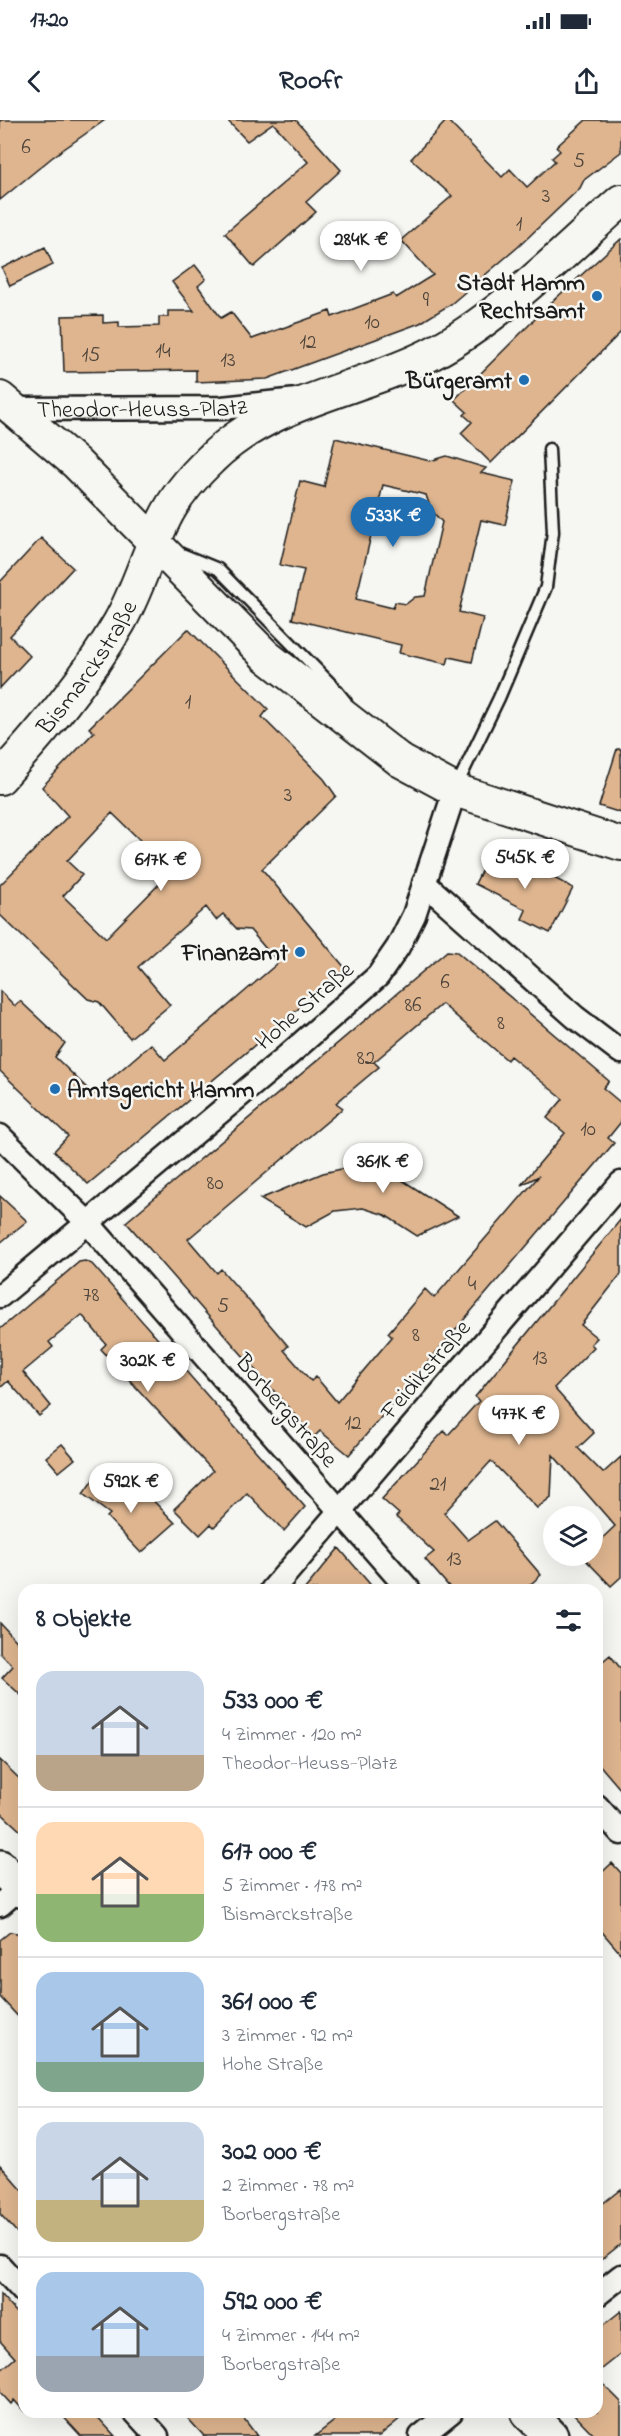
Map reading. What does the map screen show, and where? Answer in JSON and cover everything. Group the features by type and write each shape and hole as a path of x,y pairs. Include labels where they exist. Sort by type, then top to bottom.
{"main road":[{"path":"534,2418 551,2436"}],"street":[{"name":"Theodor-Heuss-Platz","path":"154,543 176,501 212,458 260,423 432,354 485,319 621,201"},
{"name":"Theodor-Heuss-Platz","path":"8,403 222,408 273,401 317,399"},
{"name":"Theodor-Heuss-Platz","path":"8,403 76,463 266,656 379,745 425,776 455,790 621,844"},
{"name":"Bismarckstraße","path":"0,778 43,730 95,662 132,598 154,543"},
{"name":"Hohe Straße","path":"0,1296 287,1056 378,976 398,948 414,915 455,790"},
{"path":"424,883 603,1041 621,1051"},
{"name":"Borbergstraße","path":"0,1136 88,1223 404,1584"},
{"name":"Feidikstraße","path":"277,1584 621,1183"},
{"path":"0,2266 18,2286"},
{"path":"603,2290 621,2276"},
{"path":"140,2418 157,2436"},
{"path":"421,2436 444,2418"}],"lane":[{"path":"455,790 508,677 546,587 553,532 549,449"}],"building":[{"path":"0,120 105,120 54,156 0,200"},
{"path":"227,120 296,120 341,170 306,202 316,212 254,267 225,233 308,162 273,123 247,141"},
{"path":"447,120 502,177 510,169 527,187 555,161 552,158 560,151 556,147 586,120 621,120 621,152 584,180 580,188 518,247 451,304 420,323 267,379 196,382 196,370 64,372 62,316 103,315 103,323 119,322 119,327 159,326 159,317 168,317 168,311 194,311 172,282 195,265 206,279 198,286 221,318 231,312 252,339 330,311 332,317 393,294 396,298 433,275 401,240 452,196 411,159"},
{"name":"Bürgeramt","path":"621,239 621,332 491,463 461,433 472,422 464,415 467,412 454,400 555,299"},
{"path":"45,247 53,265 10,286 2,268"},
{"path":"335,438 430,461 447,456 486,468 481,473 515,481 505,525 481,520 459,612 483,618 472,662 449,657 447,664 399,653 401,645 292,619 304,570 280,565 300,481 324,487","holes":["383,485 426,495 431,510 442,522 425,596 415,597 406,604 395,602 393,608 356,599"]},
{"path":"41,538 73,568 10,636 30,656 0,688 0,582"},
{"path":"188,629 268,709 262,717 324,779 336,796 262,869 346,969 88,1184 54,1151 68,1136 0,1071 0,991 15,1006 20,1001 65,1043 55,1057 93,1094 151,1044 165,1060 278,963 250,930 237,929 223,914 216,920 206,907 138,967 170,1005 130,1038 99,1002 88,999 0,915 0,885 68,816 42,787 94,732 89,728","holes":["112,813 143,843 137,849 166,877 106,938 63,896 82,875 67,861"]},
{"path":"617,749 621,749 621,813 599,806"},
{"path":"491,851 543,877 545,873 573,888 550,933 522,919 526,910 475,884"},
{"path":"447,951 457,952 609,1081 603,1088 621,1103 621,1122 608,1138 614,1143 349,1455 320,1431 314,1437 126,1222","holes":["442,1004 507,1060 510,1056 563,1099 547,1118 565,1133 521,1185 539,1176 434,1298 425,1289 388,1333 392,1337 337,1402 316,1377 311,1381 284,1350 288,1346 271,1326 221,1269 217,1273 188,1239 343,1108 336,1103 379,1067 374,1062"]},
{"path":"346,1168 379,1171 396,1176 458,1216 417,1236 385,1215 363,1208 335,1211 306,1227 260,1199 323,1173"},
{"path":"0,1196 27,1221 0,1243"},
{"path":"621,1219 621,1274 581,1325 597,1338 591,1344 594,1347 554,1388 594,1433 578,1448 603,1473 621,1457 621,1577 611,1586 592,1566 603,1566 603,1537 615,1526 603,1512 603,1506 598,1506 553,1455 551,1497 537,1508 491,1461 444,1513 468,1540 495,1521 541,1575 531,1584 447,1584 425,1559 434,1552 396,1517 399,1514 382,1499 444,1431 448,1435 479,1401 475,1397"},
{"path":"85,1261 92,1264 305,1507 284,1531 247,1493 214,1527 211,1524 200,1535 174,1509 213,1471 101,1349 106,1344 82,1315 49,1342 53,1347 23,1372 51,1406 39,1416 8,1381 0,1388 0,1329 79,1262"},
{"path":"62,1444 75,1459 59,1472 46,1457"},
{"path":"95,1477 127,1500 140,1487 175,1523 141,1553 107,1517 110,1514 83,1494"},
{"path":"339,1548 370,1584 309,1584"},
{"path":"0,1623 18,1642 18,1693 2,1678 13,1666 0,1653"},
{"path":"610,1655 621,1669 621,1790 603,1769 603,1661"},
{"path":"0,1760 18,1777 18,1828 0,1812"},
{"path":"612,1863 621,1873 621,1954 603,1933 603,1871"},
{"path":"10,1932 18,1934 18,2016 0,1997 0,1940"},
{"path":"0,2165 18,2185 18,2234 0,2214"},
{"path":"621,2189 621,2244 603,2258 603,2203"},
{"path":"0,2294 18,2314 18,2404 14,2400 11,2404 0,2392 0,2371 15,2358 0,2341"},
{"path":"621,2311 621,2354 603,2368 603,2325"},
{"path":"603,2384 621,2402 621,2436 595,2436 578,2418 603,2418"},
{"path":"64,2418 98,2418 115,2436 81,2436"},
{"path":"188,2418 244,2418 257,2436 204,2436"},
{"path":"338,2418 401,2418 379,2436 315,2436"}],"place":[{"name":"Stadt Hamm Rechtsamt","path":"597,296"},
{"name":"Bürgeramt","path":"524,380"},
{"name":"Finanzamt","path":"300,952"},
{"name":"Amtsgericht Hamm","path":"55,1089"}]}
